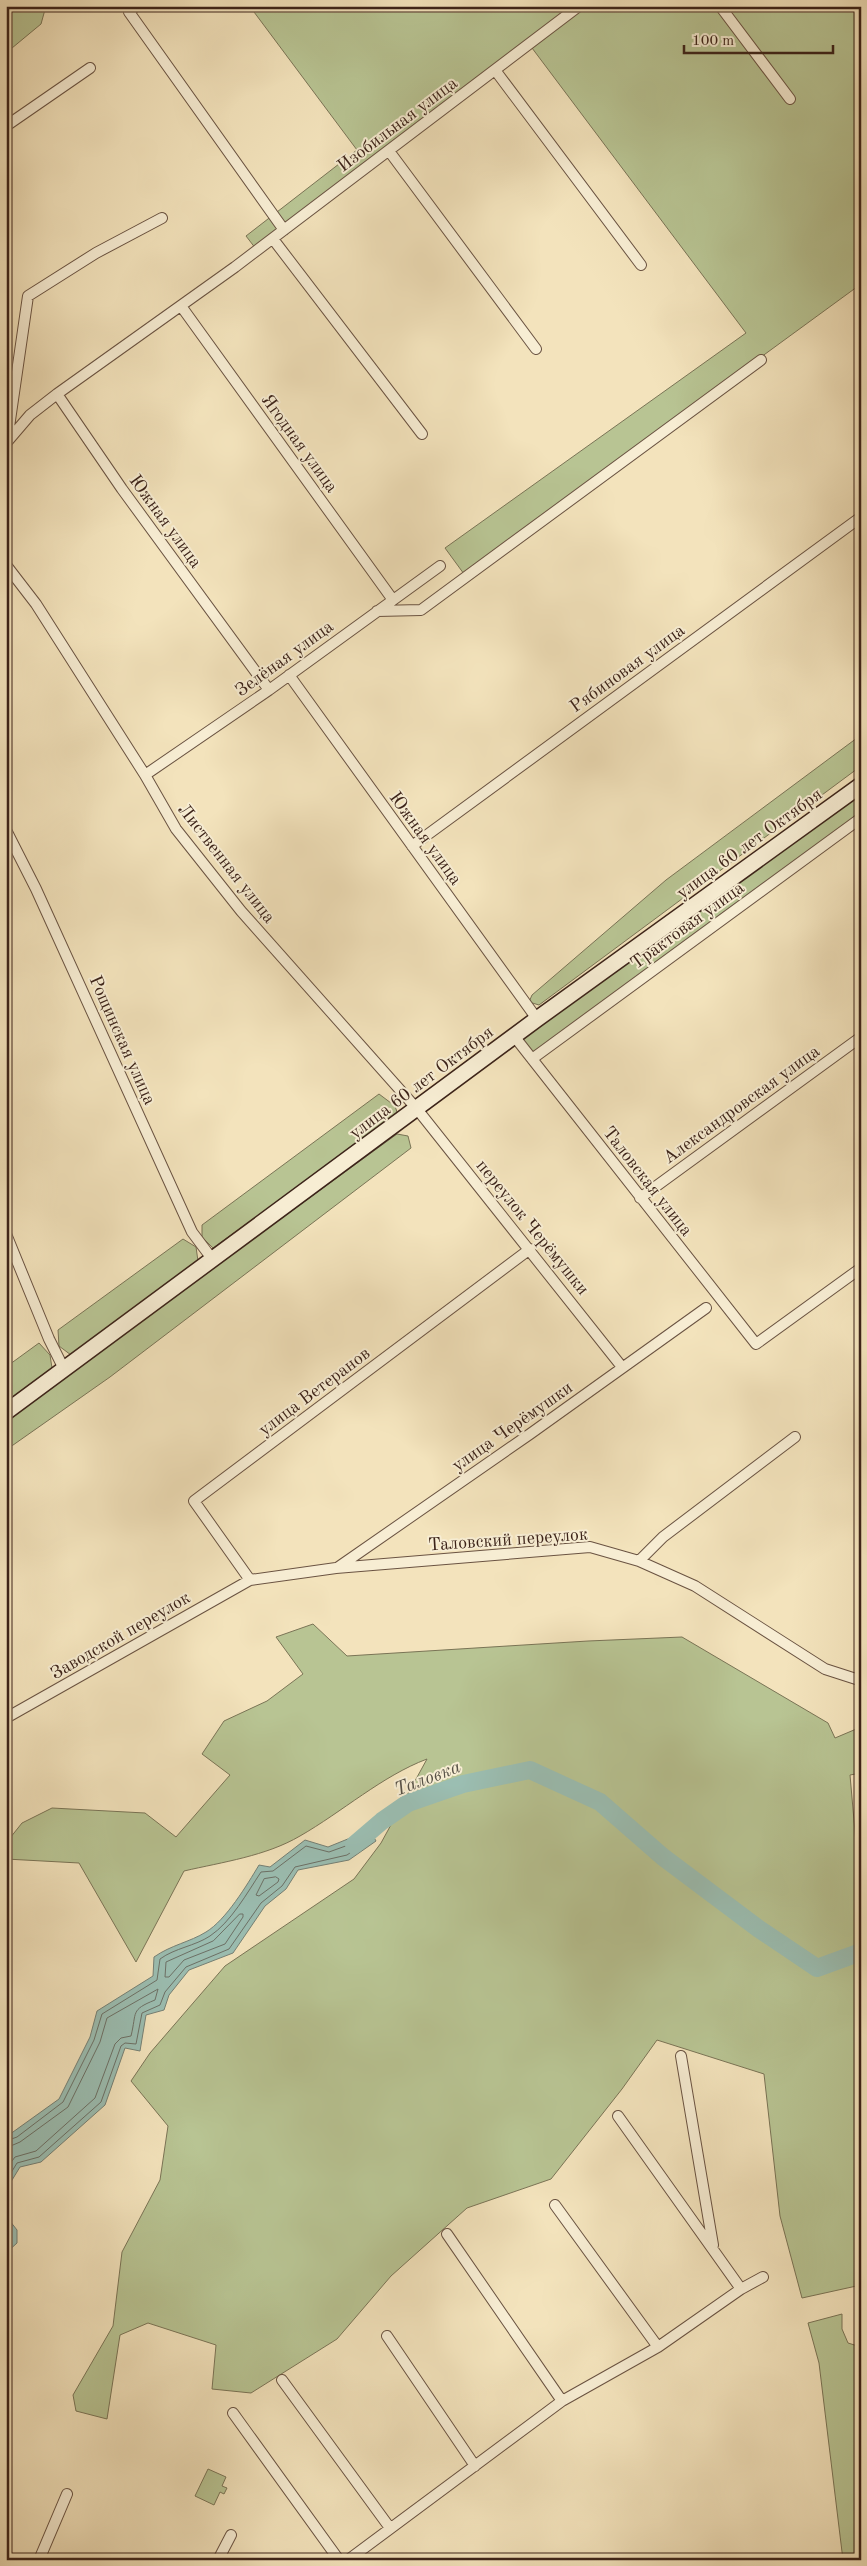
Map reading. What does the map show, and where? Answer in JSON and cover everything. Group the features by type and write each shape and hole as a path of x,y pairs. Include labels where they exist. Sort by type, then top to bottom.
{"street":[{"path":"136,6 129,12 284,230"},
{"name":"Изобильная улица","path":"6,442 30,415 57,394 273,239 579,6"},
{"path":"720,6 790,99"},
{"path":"6,126 90,68"},
{"path":"495,70 641,265"},
{"path":"389,151 536,349"},
{"path":"6,442 28,296 96,253 162,218"},
{"path":"273,239 422,434"},
{"name":"Ягодная улица","path":"181,306 393,600"},
{"path":"377,611 421,610 761,360"},
{"name":"Южная улица","path":"57,394 122,488 269,690"},
{"name":"Рябиновая улица","path":"412,846 861,517"},
{"name":"Лиственная улица","path":"6,565 36,604 145,775 176,829 241,912 416,1110"},
{"name":"Зелёная улица","path":"145,775 269,690 440,566"},
{"name":"Южная улица","path":"289,675 537,1019"},
{"name":"улица 60 лет Октября","path":"6,1412 537,1019 861,785"},
{"name":"Трактовая улица","path":"532,1059 861,818"},
{"name":"Рощинская улица","path":"6,830 36,889 192,1232 213,1260"},
{"name":"Таловская улица","path":"514,1036 756,1344 861,1268"},
{"name":"Александровская улица","path":"640,1198 861,1037"},
{"name":"переулок Черёмушки","path":"416,1110 530,1249 622,1366"},
{"path":"6,1234 49,1340 64,1369"},
{"name":"улица Ветеранов","path":"250,1580 194,1501 530,1249"},
{"name":"улица Черёмушки","path":"336,1568 530,1434 622,1366 706,1308"},
{"path":"639,1561 663,1537 795,1437"},
{"name":"Таловский переулок","path":"250,1580 336,1568 590,1547 639,1561 695,1586 825,1669 856,1679"},
{"name":"Заводской переулок","path":"6,1718 250,1580"},
{"path":"681,2056 713,2247"},
{"path":"618,2116 741,2288"},
{"path":"555,2205 658,2346"},
{"path":"447,2234 562,2401"},
{"path":"348,2560 562,2401 658,2346 741,2288 763,2277"},
{"path":"387,2336 475,2466"},
{"path":"282,2380 390,2528"},
{"path":"233,2413 338,2560"},
{"path":"39,2560 67,2494"},
{"path":"218,2560 231,2535"}],"green space":[{"path":"6,6 46,6 41,24 6,53"},
{"path":"260,6 861,6 861,284 464,574 445,548 746,333 526,40 256,249 246,236 357,150 254,12"},
{"path":"861,735 861,766 539,1005 529,1002 532,995 666,880"},
{"path":"861,790 861,816 531,1054 521,1048 523,1038"},
{"path":"379,1094 395,1106 398,1115 213,1248 202,1237 202,1225"},
{"path":"397,1134 408,1136 411,1148 110,1377 6,1450 6,1419"},
{"path":"183,1239 196,1247 198,1261 71,1355 59,1346 58,1330"},
{"path":"39,1343 50,1355 52,1368 6,1402 6,1367"},
{"path":"313,1624 347,1656 682,1637 828,1723 835,1738 861,1727 861,1773 850,1775 861,1900 861,2285 802,2298 780,2216 764,2074 657,2040 622,2089 551,2179 467,2208 391,2276 337,2339 251,2393 212,2389 216,2345 148,2323 120,2335 107,2419 76,2411 73,2395 113,2326 122,2252 160,2180 168,2126 131,2081 150,2053 225,1966 354,1879 381,1843 427,1759 394,1775 287,1843 244,1858 184,1871 136,1962 79,1863 6,1859 6,1843 22,1823 52,1808 145,1813 176,1837 230,1775 202,1754 224,1721 267,1701 303,1674 276,1637"},
{"path":"842,2314 842,2329 848,2343 861,2347 861,2560 843,2560 819,2363 808,2323"},
{"path":"208,2469 226,2477 222,2486 227,2488 224,2494 220,2492 214,2505 195,2496"}],"water":[{"path":"370,1830 376,1841 349,1860 298,1870 286,1889 265,1906 233,1953 189,1970 169,1995 164,2010 146,2015 140,2051 125,2048 105,2105 41,2162 20,2167 9,2185 6,2199 6,2137 59,2099 90,2037 97,2011 153,1976 154,1957 167,1949 206,1932 214,1926 236,1902 259,1865 270,1867 305,1840 328,1847"},
{"path":"6,2216 17,2230 17,2243 6,2253"}],"waterway":[{"name":"Таловка","path":"354,1845 382,1821 408,1803 463,1784 530,1770 600,1802 663,1857 759,1929 817,1968 861,1952"}]}
